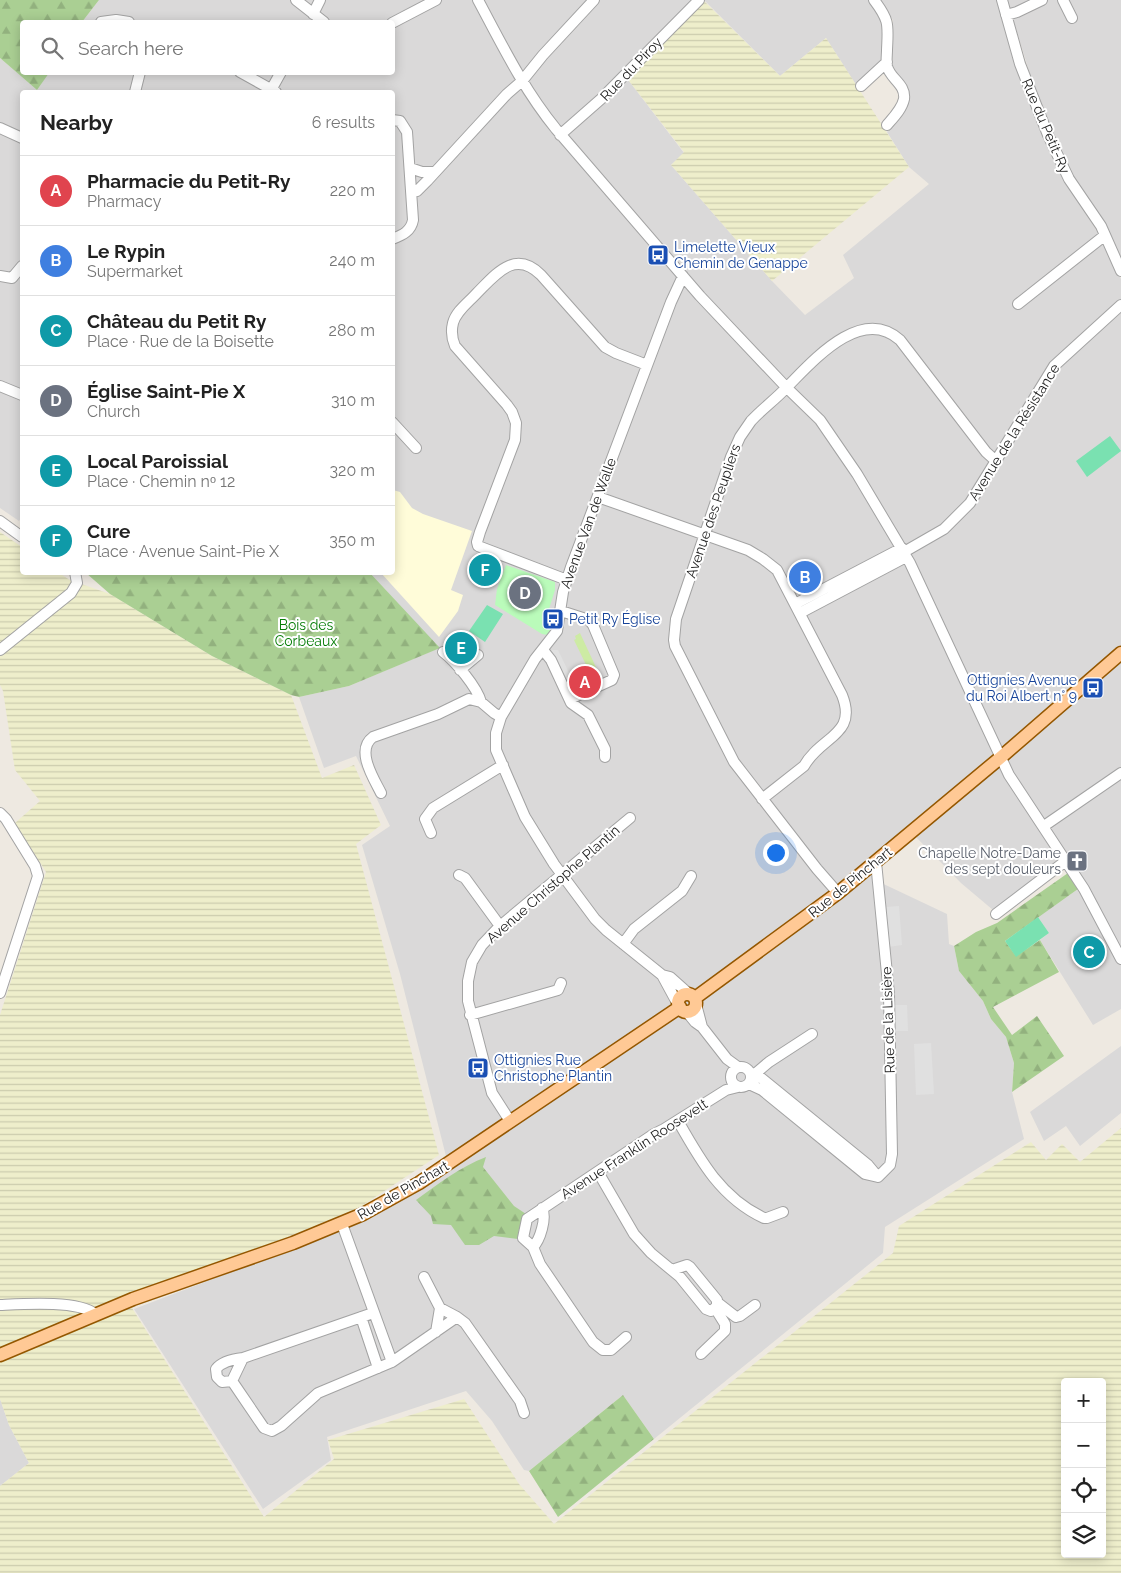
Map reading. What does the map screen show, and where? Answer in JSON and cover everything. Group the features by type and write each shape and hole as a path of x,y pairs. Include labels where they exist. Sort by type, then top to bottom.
{"main road":[{"name":"Rue de Pinchart","path":"0,1355 133,1299 267,1253 342,1224 394,1198 688,1003 838,893 1000,758 1121,653"}],"street":[{"path":"296,0 321,20"},
{"path":"313,14 320,0"},
{"path":"395,21 436,0"},
{"path":"478,0 522,81 539,108 560,135 683,276 787,388 820,420 858,474 904,553 1009,775 1091,900 1121,959"},
{"path":"412,192 422,187 507,94 522,81 543,55 594,0"},
{"name":"Rue du Piroy","path":"560,135 601,99 699,0"},
{"path":"874,0 888,20 887,62 890,72 901,86 904,94 904,102 887,125"},
{"name":"Rue du Petit-Ry","path":"1002,0 1020,64 1048,135 1069,179 1101,226 1121,271"},
{"path":"1006,15 1042,0"},
{"path":"1062,0 1072,18"},
{"path":"862,86 887,62"},
{"path":"136,90 139,75"},
{"path":"245,75 271,90"},
{"path":"273,90 280,75"},
{"path":"395,120 400,121 407,132 412,192 412,224 407,232 395,238"},
{"path":"0,128 20,137"},
{"path":"410,168 422,172 434,172"},
{"path":"1018,304 1104,236"},
{"path":"566,580 478,546 477,542 480,532 515,440 516,423 507,405 456,346 452,330 453,322 458,313 495,275 513,264 520,264 531,267 542,275 605,347 647,364"},
{"path":"0,276 12,278 20,268"},
{"name":"Avenue Van de Walle","path":"683,276 647,364 566,580 556,631 528,671 501,717 497,726 495,741 496,750 525,817 554,864 595,919 606,930 662,975 670,977 688,1003 695,1022 702,1027 727,1059 744,1076"},
{"name":"Avenue de la Résistance","path":"797,608 904,553 938,533 955,519 970,503 1054,366 1121,305"},
{"name":"Avenue des Peupliers","path":"838,893 817,869 734,762 675,646 674,630 676,618 731,457 740,437 756,416 840,338 867,330 881,330 896,337 904,345 986,452 996,461"},
{"path":"0,386 20,394"},
{"path":"395,425 416,448"},
{"path":"598,497 748,550 763,558 777,570 842,695 847,716 841,729 822,745 808,759 804,766 762,799"},
{"path":"0,520 20,535"},
{"path":"0,650 68,596 74,590 76,578"},
{"path":"561,611 588,620 593,625 593,629 614,675 612,680 570,699"},
{"path":"543,650 550,660 572,705 588,715 605,749 605,757"},
{"path":"443,652 452,658 476,689 481,702"},
{"path":"460,670 478,655"},
{"path":"381,793 366,759 365,753 369,740 377,735 438,714 469,699 481,702 501,717"},
{"path":"430,833 425,818 433,808 503,765"},
{"path":"1044,826 1121,773"},
{"path":"0,813 6,819 35,866 38,876 0,993"},
{"name":"Avenue Christophe Plantin","path":"510,1121 492,1094 470,1015 468,987 471,967 482,945 500,926 630,818"},
{"path":"996,914 1066,860"},
{"name":"Rue de la Lisière","path":"876,862 889,994 892,1145 891,1162 880,1176"},
{"path":"459,875 465,878 500,926"},
{"path":"624,944 634,929 682,890 691,876"},
{"path":"470,1015 558,990 561,983"},
{"name":"Avenue Franklin Roosevelt","path":"533,1247 523,1238 529,1217 616,1158 726,1090 744,1076 756,1073 763,1066 812,1034"},
{"path":"744,1076 865,1174 891,1180"},
{"path":"678,1121 703,1165 722,1187 739,1202 764,1218 783,1212"},
{"path":"598,1172 634,1234 651,1254 680,1277 706,1309 711,1311 716,1305"},
{"path":"542,1208 544,1219 533,1247 540,1264 593,1342 603,1350 611,1350 626,1337"},
{"path":"342,1224 392,1362"},
{"path":"672,1270 687,1265 690,1267 716,1305 726,1324 725,1331 701,1354"},
{"path":"424,1277 440,1308 457,1317 471,1331 520,1401 524,1413"},
{"path":"0,1305 73,1306 92,1311 95,1314"},
{"path":"716,1305 736,1317 755,1305"},
{"path":"436,1332 440,1308"},
{"path":"232,1381 225,1382 220,1380 216,1375 216,1369 219,1365 373,1313"},
{"path":"361,1317 378,1368"},
{"path":"232,1381 264,1428 272,1431 281,1426 318,1393 392,1362 457,1317"},
{"path":"232,1381 243,1358"}],"shaded area":[{"path":"99,0 694,0 623,73 684,153 671,165 772,281 805,315 854,278 843,255 929,184 909,167 887,132 901,117 908,103 905,83 892,69 893,20 879,0 998,0 1068,186 1097,231 1121,279 1121,1009 1093,1025 1040,940 1049,933 1038,917 1078,889 1059,862 993,910 961,883 914,835 870,870 873,879 947,914 949,944 954,946 959,971 983,1001 991,1019 1006,1037 1014,1063 1012,1092 1024,1139 885,1227 883,1253 654,1439 623,1395 529,1471 524,1470 492,1421 466,1391 327,1437 331,1460 263,1509 134,1309 358,1224 449,1168 400,974 362,845 390,826 356,756 324,768 299,697 349,686 439,648 372,575 395,575 395,90 37,90 47,75 395,75 395,20 84,20"},
{"path":"704,0 869,0 882,17 884,27 882,60 856,85 826,38 780,76"},
{"path":"1007,0 1121,0 1121,257 1108,231 1075,181 1052,131 1033,84"},
{"path":"0,58 37,90 20,90 19,521 0,508"},
{"path":"395,491 400,492 412,508 423,514 472,531 451,590 463,595 458,611 439,637 383,575 395,575"},
{"path":"551,650 558,650 576,687 571,691"},
{"path":"899,906 902,945 888,947 886,907"},
{"path":"894,1005 907,1005 908,1031 894,1031"},
{"path":"931,1043 934,1094 916,1095 914,1044"},
{"path":"1121,1046 1121,1113 1080,1146 1066,1126 1044,1141 1030,1112"},
{"path":"0,1399 9,1425 29,1463 0,1486"}],"green space":[{"path":"0,0 99,0 84,20 20,20 20,75 48,75 37,90 0,58"},
{"path":"703,0 780,76 826,38 909,167 772,281 671,165 684,152 626,77"},
{"path":"1110,436 1121,451 1087,477 1076,461"},
{"path":"0,532 20,546 20,575 62,575 70,580 110,594 212,656 291,695 322,778 354,765 381,825 356,844 439,1155 360,1207 266,1246 125,1297 264,1517 334,1459 328,1440 464,1399 519,1484 554,1524 893,1253 899,1226 1031,1142 1046,1160 1062,1144 1080,1162 1121,1128 1121,1573 0,1573 0,1486 29,1463 9,1425 0,1399 0,1015 46,872 15,823 40,801 15,770 3,691 0,685"},
{"path":"506,565 555,582 555,590 549,609 555,619 552,630 548,635 542,634 495,605 497,589"},
{"name":"Bois des Corbeaux","path":"88,575 372,575 440,648 349,686 299,697 291,695 212,656 110,594"},
{"path":"487,605 503,614 485,642 469,631"},
{"path":"580,633 601,678 596,681 594,676 592,677 574,640 576,639 575,636"},
{"path":"1068,873 1078,889 1005,941 1016,956 1040,940 1059,972 993,1007 1012,1035 1037,1016 1064,1056 1012,1092 1014,1063 1006,1037 991,1019 983,1001 959,971 954,946 976,932 997,923"},
{"path":"1038,917 1049,933 1016,957 1005,941"},
{"path":"486,1157 483,1167 514,1206 526,1214 518,1239 494,1236 479,1245 465,1245 451,1225 433,1224 431,1216 416,1200 458,1171"},
{"path":"623,1395 654,1439 558,1517 529,1471"}],"place":[{"name":"Limelette Vieux Chemin de Genappe","path":"658,255"},
{"name":"Cure","path":"485,570"},
{"name":"Le Rypin","path":"805,577"},
{"name":"Église Saint-Pie X","path":"525,593"},
{"name":"Petit Ry Église","path":"553,619"},
{"name":"Local Paroissial","path":"461,648"},
{"name":"Pharmacie du Petit-Ry","path":"585,682"},
{"name":"Ottignies Avenue du Roi Albert n° 9","path":"1093,688"},
{"name":"Chapelle Notre-Dame des sept douleurs","path":"1077,861"},
{"name":"Château du Petit Ry","path":"1089,952"},
{"name":"Ottignies Rue Christophe Plantin","path":"478,1068"}]}
